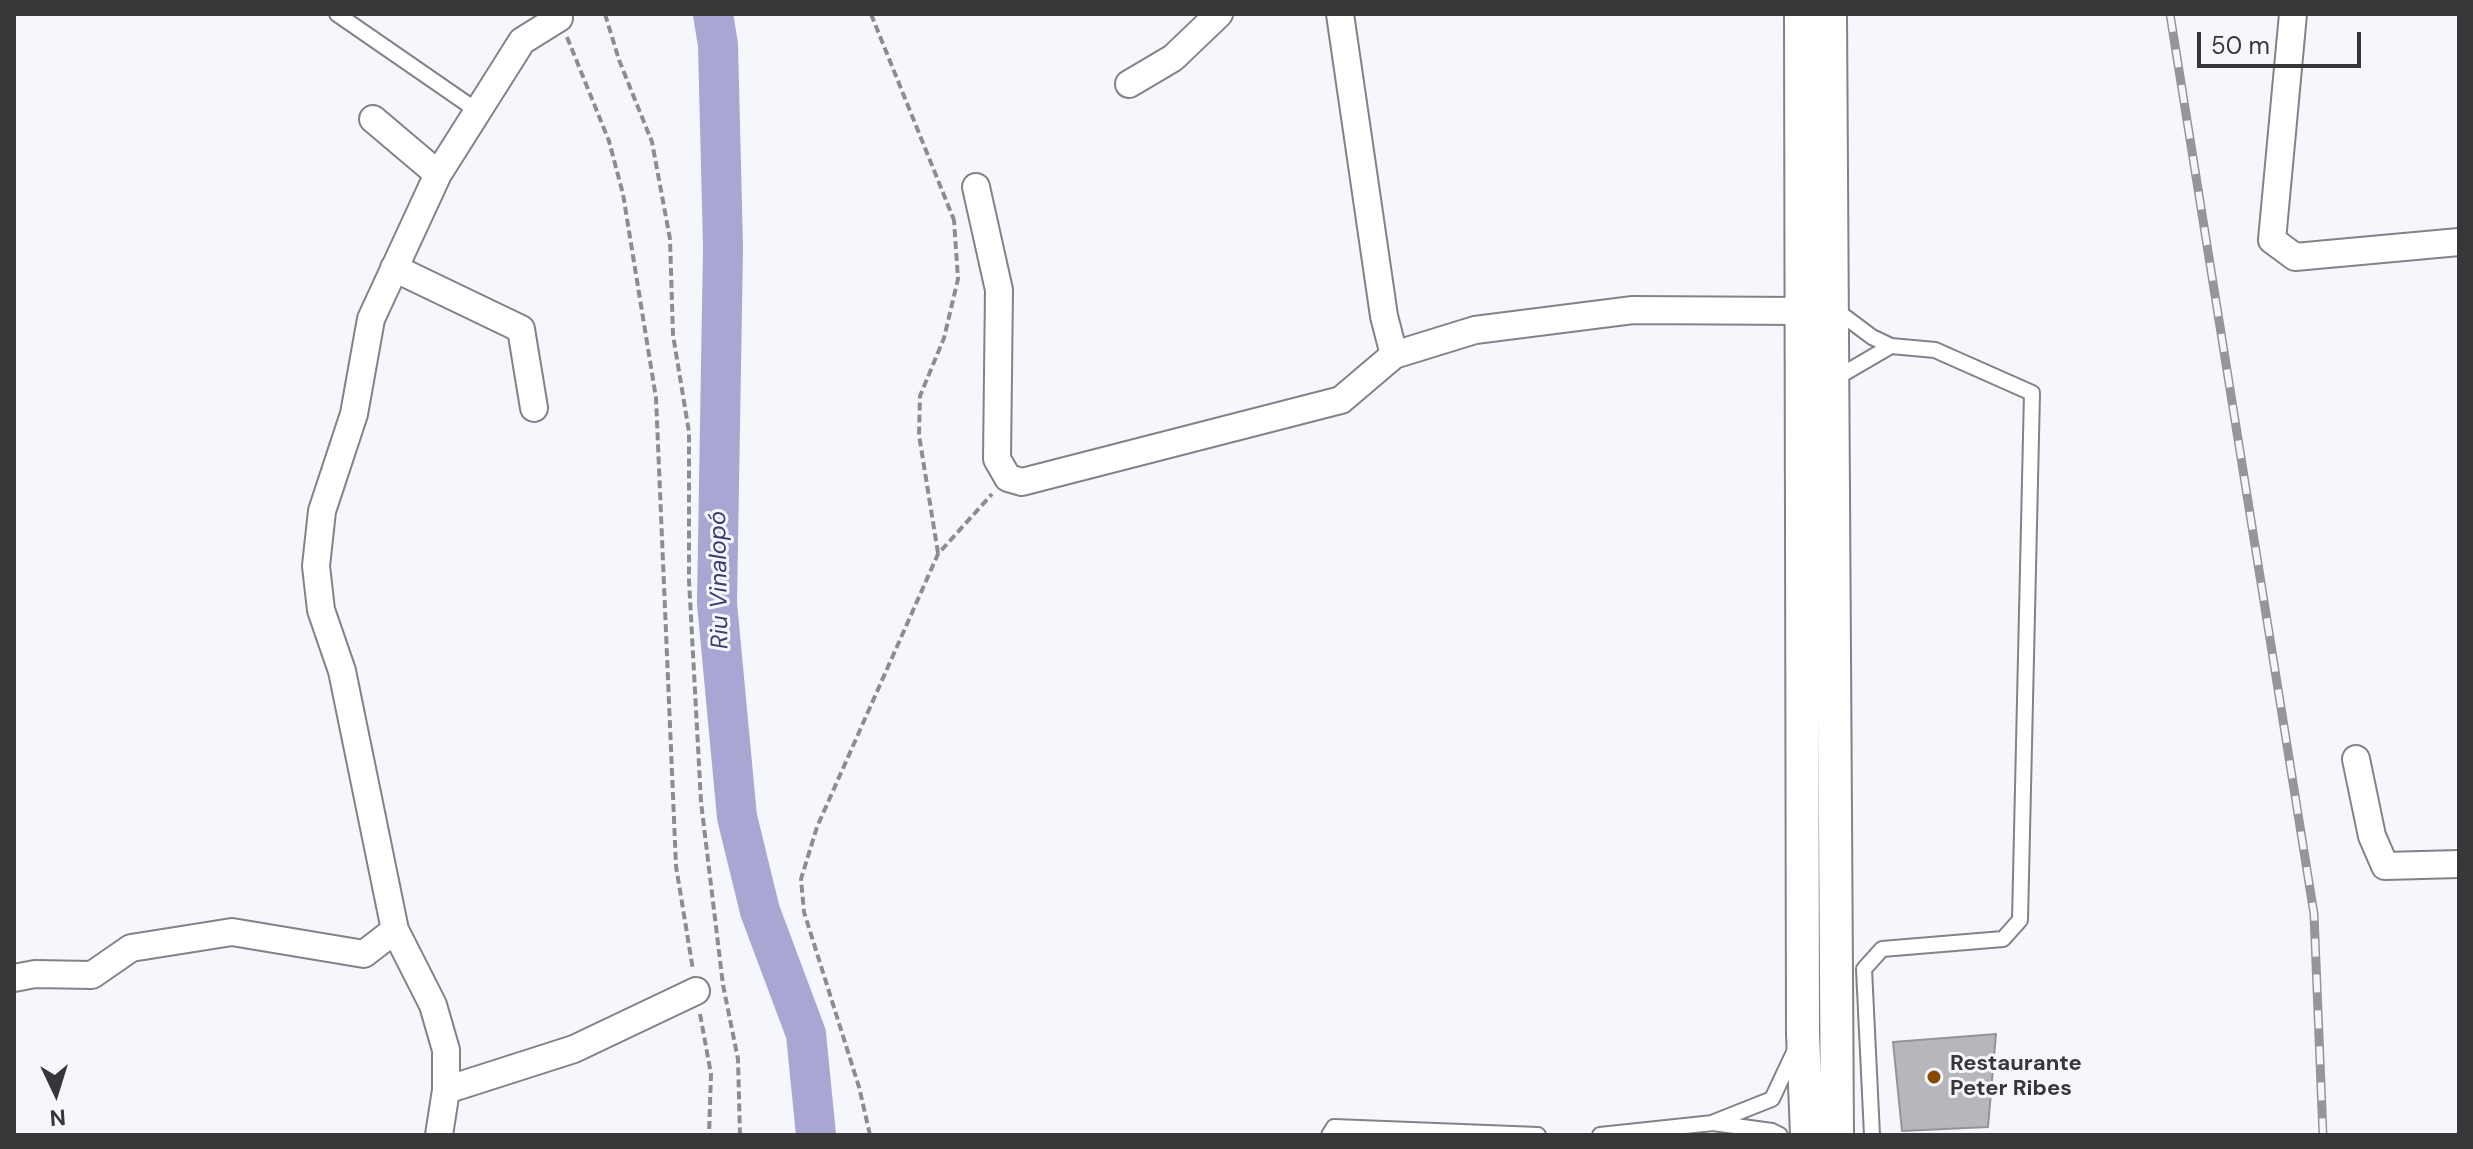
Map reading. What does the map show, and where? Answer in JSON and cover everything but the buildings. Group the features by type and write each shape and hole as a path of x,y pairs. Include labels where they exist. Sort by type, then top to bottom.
{"street":[{"path":"1129,84 1173,58 1219,14"},
{"path":"1340,14 1384,316 1394,355"},
{"path":"1801,14 1816,307 1831,389 1837,1135"},
{"path":"1807,1135 1803,1034 1816,307 1830,14"},
{"path":"2293,14 2272,240 2295,257 2459,242"},
{"path":"439,1135 446,1090 446,1050 433,1005 395,930 342,671 321,610 316,566 322,511 354,414 371,319 438,174 476,110 522,41 559,18"},
{"path":"373,119 438,174"},
{"path":"976,187 999,290 997,459 1008,478 1022,482 1341,400 1394,355 1475,330 1633,310 1816,307"},
{"path":"394,268 521,329 534,408"},
{"path":"2356,759 2372,836 2385,866 2459,864"},
{"path":"14,978 35,974 92,975 131,948 232,932 364,954 395,930"},
{"path":"446,1090 574,1049 696,991"}],"lane":[{"path":"337,14 476,110"},
{"path":"1816,307 1891,346 1935,350 2032,393 2020,920 2003,939 1882,949 1864,969 1872,1135"},
{"path":"1831,389 1843,374 1891,346"},
{"path":"1713,1123 1772,1099 1803,1034"},
{"path":"1600,1135 1713,1123 1772,1131 1780,1135"},
{"path":"1329,1135 1334,1127 1538,1135"}],"path":[{"path":"605,14 619,60 652,142 670,239 673,335 689,432 689,580 701,802 723,985 738,1059 740,1135"},
{"path":"871,14 954,220 958,279 944,338 920,396 919,435 938,554"},
{"path":"559,18 609,141 623,194 656,398 676,866 711,1074 709,1135"},
{"path":"954,220 990,243"},
{"path":"870,1135 859,1087 804,912 801,879 817,827 938,554 1008,478"}],"waterway":[{"name":"Riu Vinalopó","path":"713,14 718,45 723,247 717,603 737,817 760,911 806,1034 816,1135"}],"railway":[{"path":"2170,14 2314,914 2323,1135"}],"place":[{"name":"Restaurante Peter Ribes","path":"1934,1077"}]}
